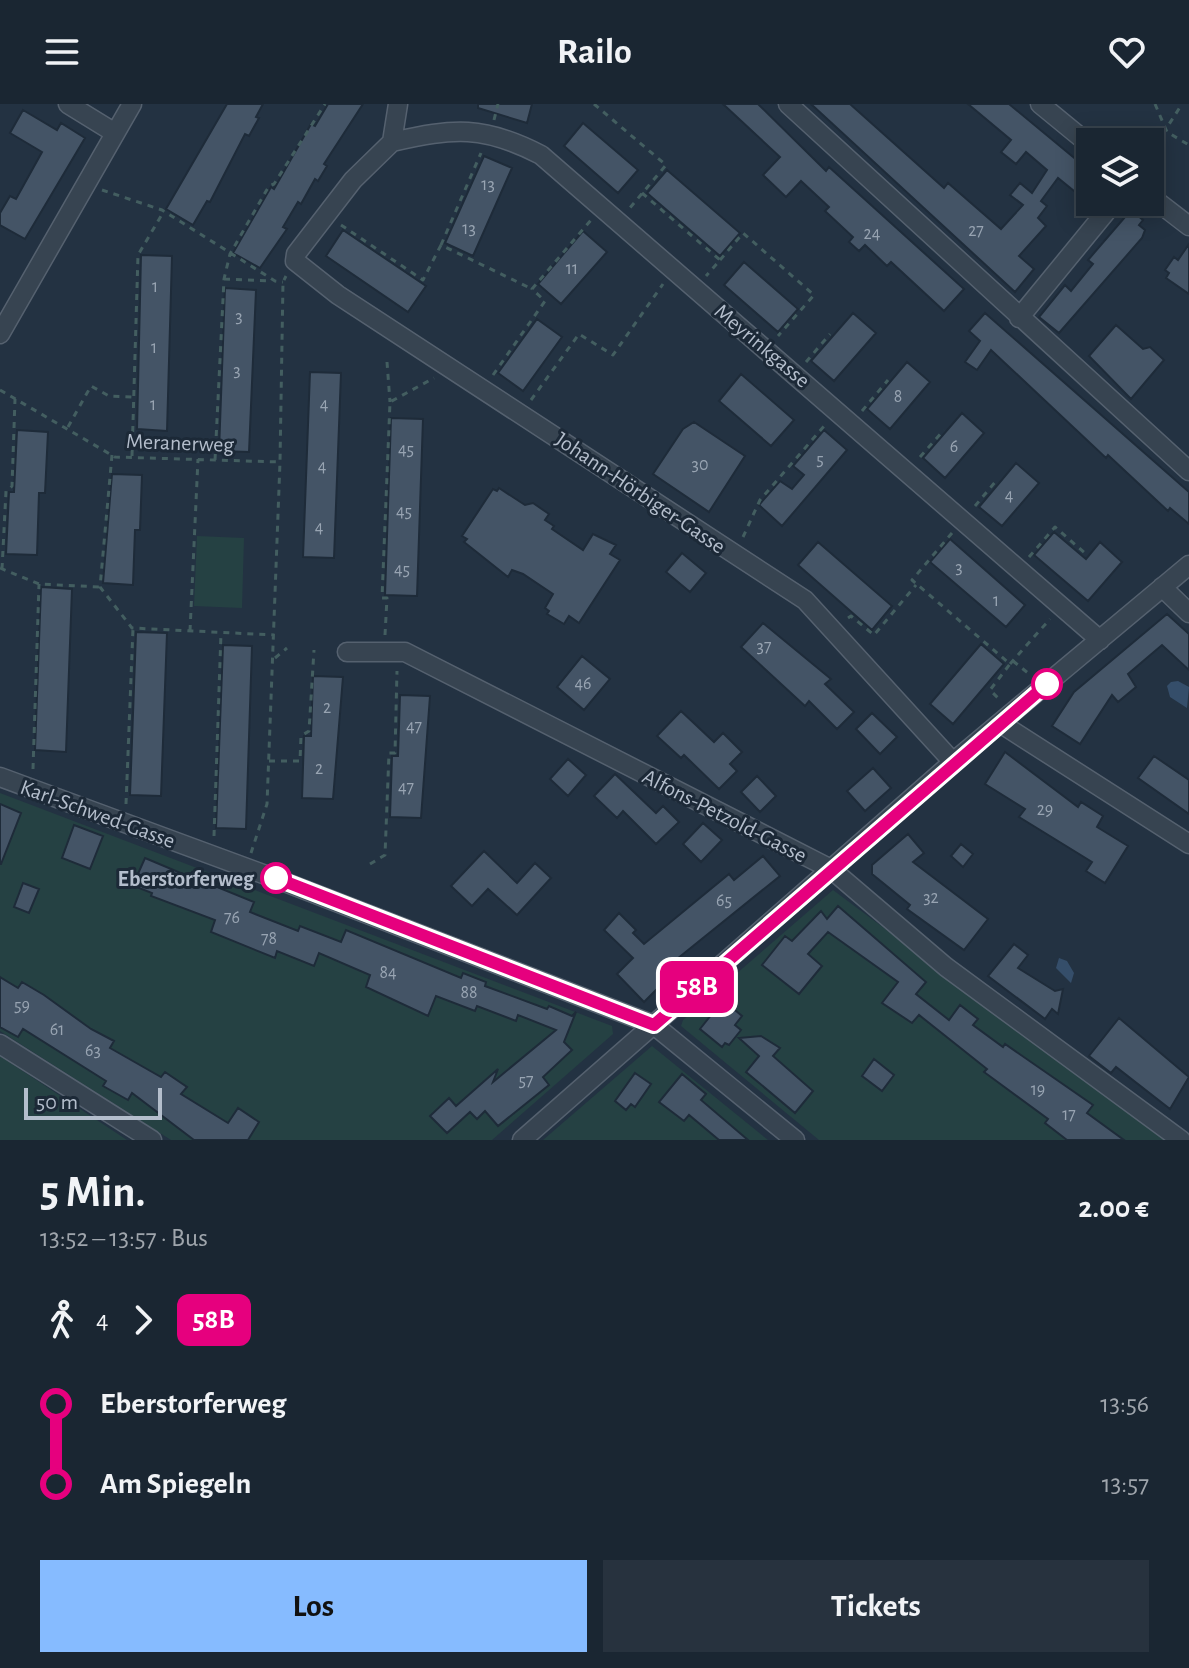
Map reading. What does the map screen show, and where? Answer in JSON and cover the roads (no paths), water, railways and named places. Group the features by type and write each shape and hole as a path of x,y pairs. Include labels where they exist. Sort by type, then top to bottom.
{"street":[{"path":"68,104 115,133"},
{"path":"3,322 132,104"},
{"path":"392,142 398,104"},
{"path":"788,104 1189,471"},
{"path":"1040,104 1076,134"},
{"name":"Meyrinkgasse","path":"392,142 431,133 489,134 506,137 541,155 909,470 1100,640"},
{"name":"Johann-Hörbiger-Gasse","path":"392,142 324,214 296,254 295,261 338,295 805,600 953,762"},
{"path":"1164,207 1189,226"},
{"path":"1019,318 1103,216"},
{"path":"522,1140 953,762 1189,565"},
{"path":"1162,587 1189,613"},
{"name":"Alfons-Petzold-Gasse","path":"347,652 398,651 831,869 946,967 1181,1140"},
{"path":"1006,718 1189,844"},
{"name":"Karl-Schwed-Gasse","path":"0,777 246,867 654,1025 795,1140"},
{"path":"0,1044 152,1140"}],"water":[{"path":"1178,681 1189,687 1187,708 1170,697 1167,686"},
{"path":"1059,958 1067,961 1074,973 1071,983 1056,968"}],"place":[{"name":"Eberstorferweg","path":"276,878"}]}
